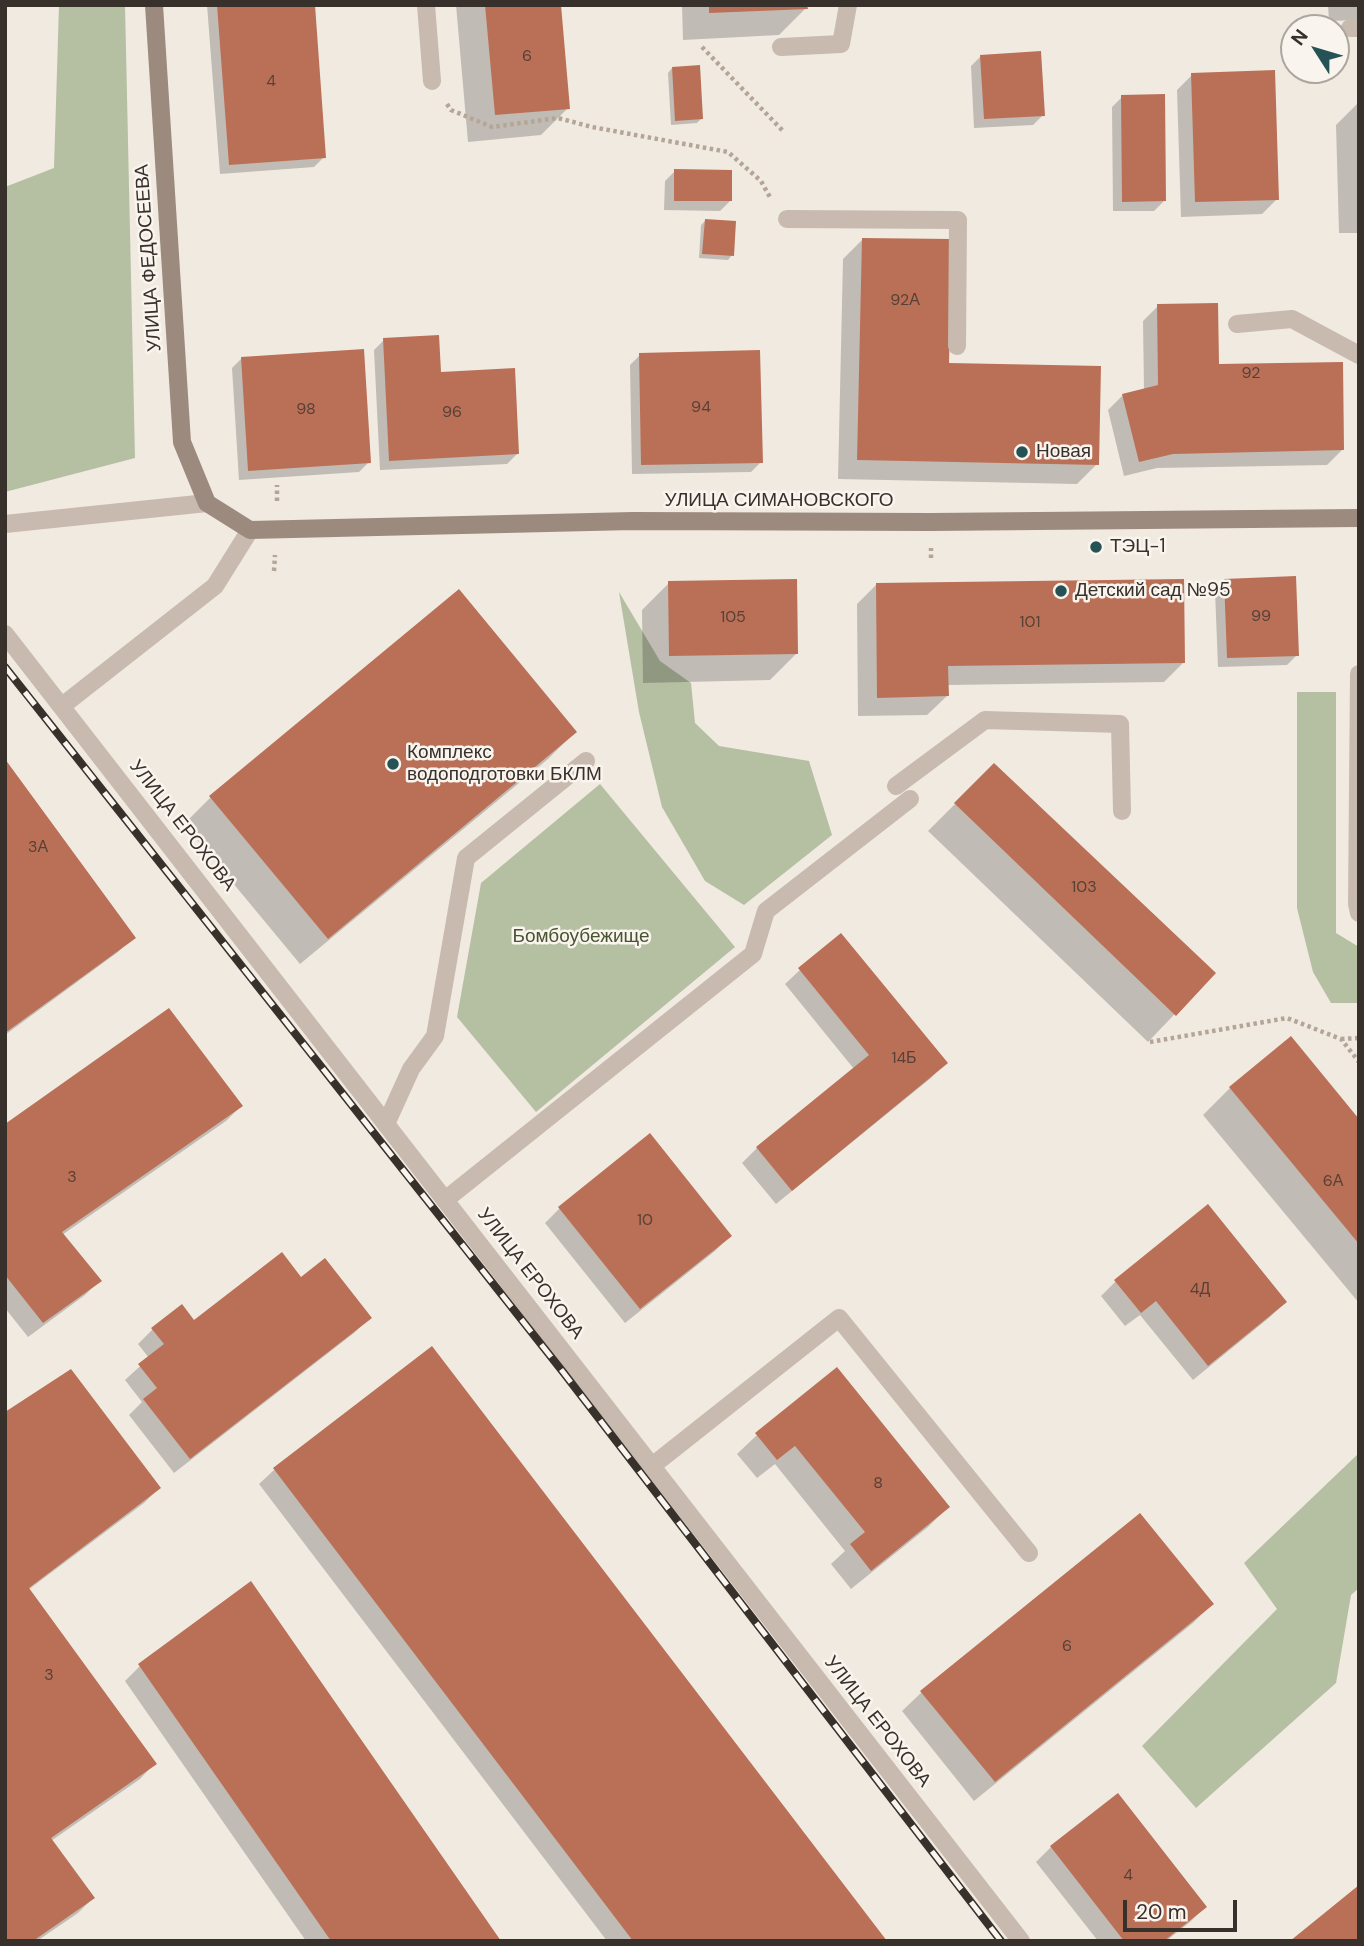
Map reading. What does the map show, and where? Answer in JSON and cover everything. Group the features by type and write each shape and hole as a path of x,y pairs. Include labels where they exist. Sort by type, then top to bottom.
{"street":[{"name":"УЛИЦА ФЕДОСЕЕВА","path":"155,5 182,442 207,503"},
{"path":"426,5 432,81"},
{"path":"781,47 841,44 848,5"},
{"path":"787,219 958,220 957,346"},
{"path":"1237,324 1292,319 1359,355"},
{"path":"5,524 207,503 250,530 215,586 62,706"},
{"name":"УЛИЦА СИМАНОВСКОГО","path":"250,530 633,522 1359,518"},
{"name":"УЛИЦА ЕРОХОВА","path":"5,634 1021,1941"},
{"path":"1359,674 1359,913"},
{"path":"896,786 985,720 1120,724 1122,811"},
{"path":"386,1124 411,1069 435,1036 466,858 586,761"},
{"path":"445,1200 753,954 766,911 910,799"},
{"path":"652,1466 839,1318 1029,1553"}],"path":[{"path":"702,47 784,132"},
{"path":"432,81 451,110 492,127 558,118 592,127 728,152 761,181 774,202"},
{"path":"1150,1042 1287,1018 1340,1040 1359,1062"},
{"path":"1340,1040 1359,1038"}],"green space":[{"path":"59,5 125,5 135,458 5,492 5,187 54,168"},
{"path":"619,592 660,661 691,683 695,723 719,746 809,761 832,835 744,905 705,881 662,807 639,712"},
{"path":"1297,692 1336,692 1336,933 1359,947 1359,1003 1331,1003 1313,972 1297,908"},
{"name":"Бомбоубежище","path":"600,784 735,947 536,1112 457,1017 481,883"},
{"path":"1359,1453 1359,1588 1351,1595 1336,1683 1196,1808 1142,1746 1277,1609 1244,1563"}],"building":[{"path":"217,5 315,5 326,158 229,165"},
{"path":"485,5 561,5 570,109 495,115"},
{"path":"709,5 807,5 808,9 709,13"},
{"path":"1041,51 1045,116 984,119 980,55"},
{"path":"700,65 703,119 675,121 672,67"},
{"path":"1275,70 1279,200 1195,202 1191,73"},
{"path":"1165,94 1166,201 1122,202 1121,95"},
{"path":"674,169 732,170 732,201 674,201"},
{"path":"705,219 736,221 734,256 702,254"},
{"path":"862,238 952,239 949,363 1101,366 1099,465 857,460"},
{"path":"1218,303 1219,364 1343,362 1344,450 1173,454 1139,462 1122,394 1158,385 1157,304"},
{"path":"439,335 441,372 515,368 519,454 389,461 383,338"},
{"path":"364,349 371,463 248,471 241,357"},
{"path":"760,350 763,463 641,465 639,353"},
{"path":"1296,576 1299,656 1227,658 1224,579"},
{"path":"797,579 798,654 669,656 668,581"},
{"path":"1184,579 1185,663 948,666 949,696 877,698 876,583"},
{"name":"Комплекс водоподготовки БКЛМ","path":"459,589 577,732 328,939 209,796"},
{"path":"5,759 136,938 5,1033"},
{"path":"994,763 1216,973 1176,1016 954,803"},
{"path":"841,933 948,1063 792,1191 756,1147 869,1055 798,968"},
{"path":"169,1008 243,1106 62,1232 102,1281 43,1323 5,1275 5,1124"},
{"path":"1291,1036 1359,1119 1359,1244 1229,1087"},
{"path":"650,1133 732,1236 640,1309 558,1207"},
{"path":"1208,1204 1287,1302 1208,1366 1156,1301 1141,1313 1114,1280"},
{"path":"282,1252 301,1277 325,1258 372,1318 190,1459 143,1399 157,1388 138,1364 164,1344 151,1328 182,1304 194,1320"},
{"path":"432,1346 887,1941 633,1941 273,1468"},
{"path":"837,1367 950,1507 871,1571 850,1544 865,1532 795,1446 777,1460 755,1433"},
{"path":"71,1369 161,1488 29,1588 157,1764 51,1838 95,1898 33,1941 5,1941 5,1412"},
{"path":"1140,1513 1214,1604 995,1782 920,1691"},
{"path":"251,1581 501,1941 331,1941 138,1664"},
{"path":"1118,1793 1207,1907 1164,1941 1124,1941 1050,1846"},
{"path":"1359,1885 1359,1941 1290,1941"}],"railway":[{"path":"5,667 563,1372 1001,1941"}],"place":[{"name":"Новая","path":"1022,452"},
{"name":"ТЭЦ-1","path":"1096,547"},
{"name":"Детский сад №95","path":"1061,591"},
{"name":"Комплекс водоподготовки БКЛМ","path":"393,764"}]}
